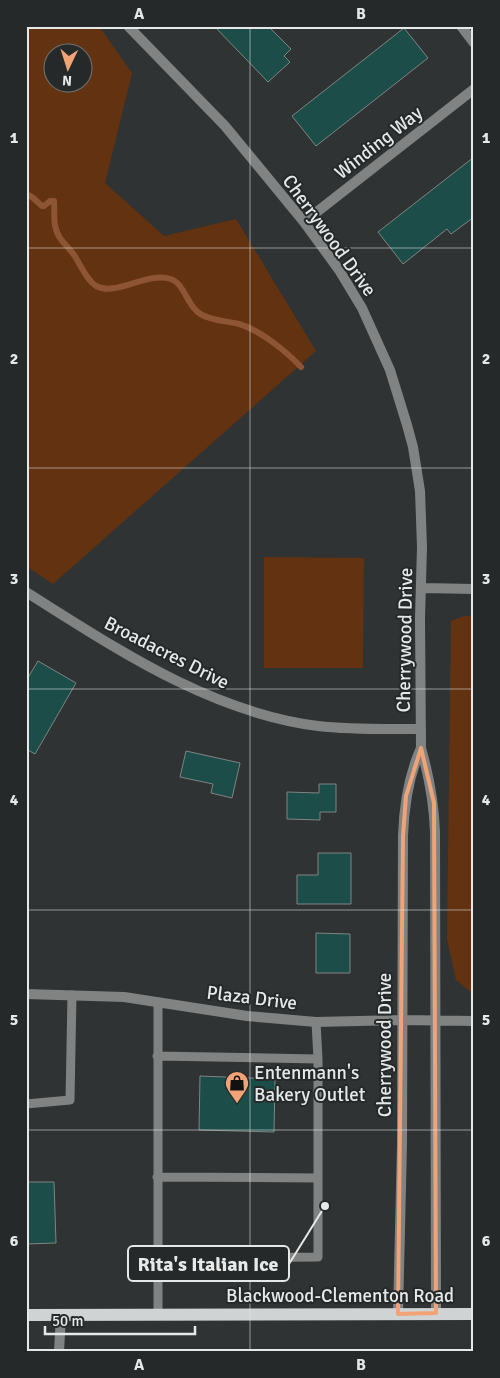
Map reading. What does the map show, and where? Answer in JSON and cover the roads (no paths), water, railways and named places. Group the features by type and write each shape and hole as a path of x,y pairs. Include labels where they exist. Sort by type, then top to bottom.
{"main road":[{"name":"Blackwood-Clementon Road","path":"26,1315 474,1314"}],"street":[{"name":"Cherrywood Drive","path":"128,26 225,126 304,222 339,270 362,308 390,370 413,446 420,491 422,588 420,618 421,748 431,789 435,823 436,1313"},
{"path":"461,26 474,43"},
{"name":"Winding Way","path":"304,222 474,90"},
{"path":"422,588 474,588"},
{"name":"Broadacres Drive","path":"26,592 152,668 222,702 283,719 317,726 353,729 420,729"},
{"name":"Cherrywood Drive","path":"398,1314 402,1134 401,1020 404,811 409,780 421,748"},
{"name":"Plaza Drive","path":"26,994 124,997 247,1016 316,1022 474,1020"},
{"path":"59,1352 61,1315"}],"lane":[{"path":"26,1104 70,1100 72,996"},
{"path":"158,1002 158,1315"},
{"path":"158,1258 318,1257 318,1059 316,1022"},
{"path":"157,1056 318,1059"},
{"path":"157,1176 318,1178"}],"waterway":[{"path":"26,194 42,206 50,201 54,201 57,233 74,255 87,277 96,286 104,289 122,287 152,278 162,277 171,279 180,286 193,307 202,315 216,320 239,324 256,331 281,348 301,367"}],"place":[{"name":"Entenmann's Bakery Outlet","path":"237,1104"},
{"name":"Rita's Italian Ice","path":"325,1206"}]}
